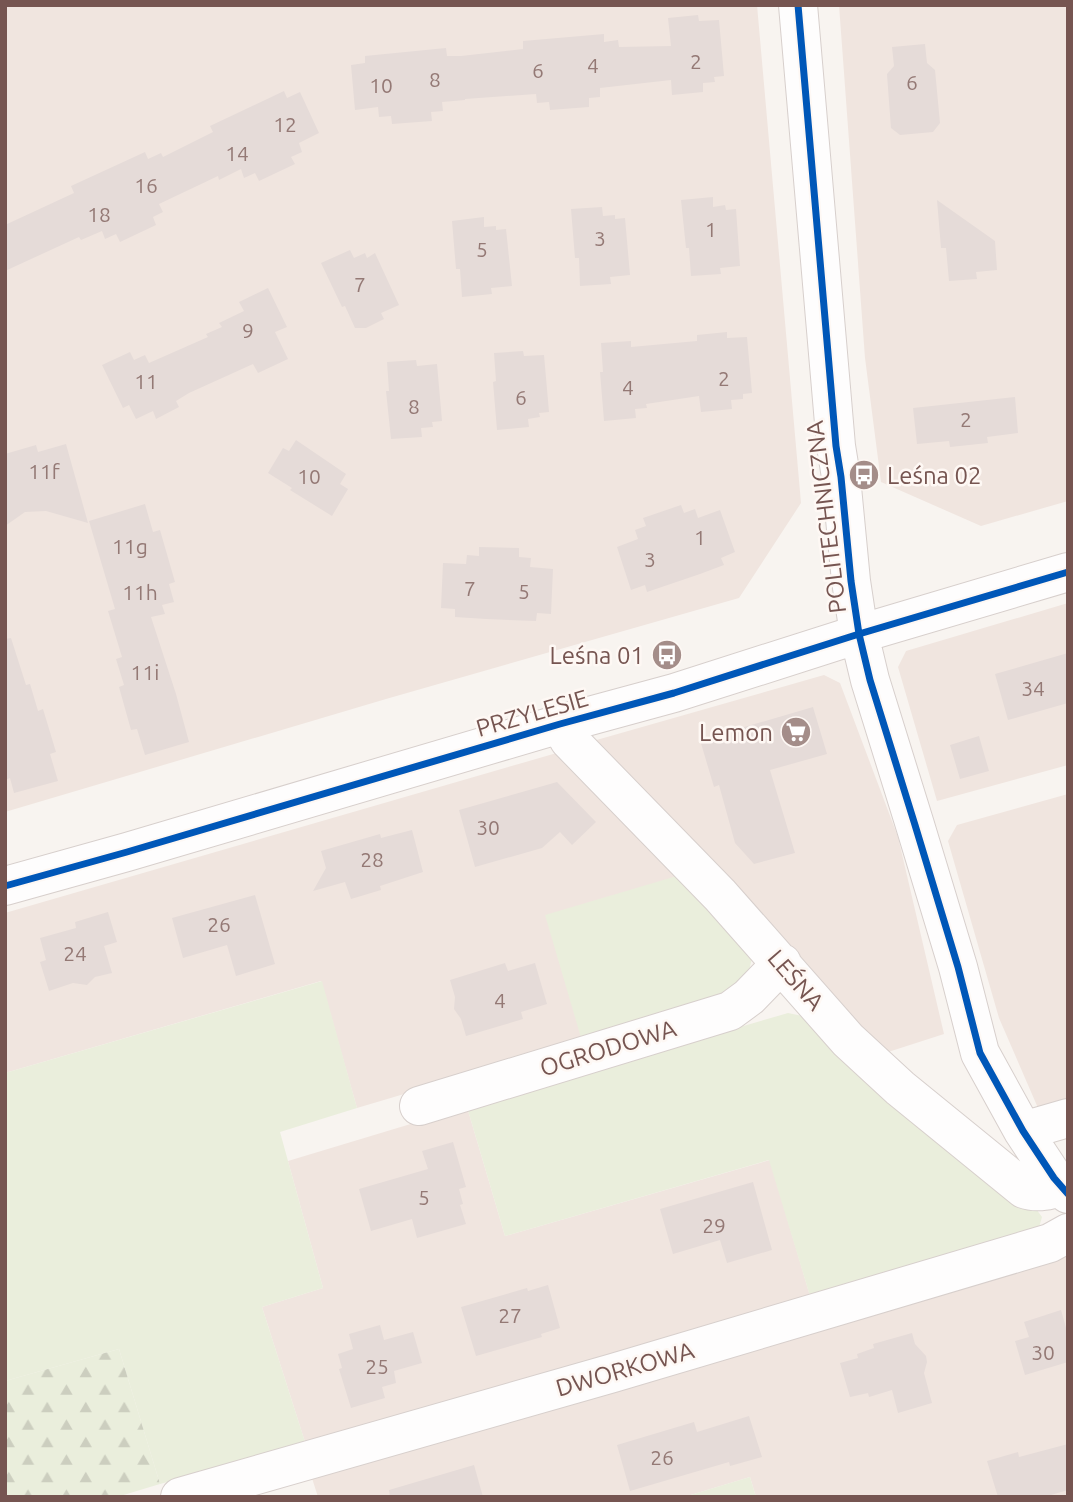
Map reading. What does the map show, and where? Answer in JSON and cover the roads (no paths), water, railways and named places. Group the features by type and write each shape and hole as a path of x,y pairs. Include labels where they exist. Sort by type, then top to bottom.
{"street":[{"name":"POLITECHNICZNA","path":"798,5 836,446 859,634 870,680 958,967 980,1053 1023,1131 1065,1190"},
{"name":"PRZYLESIE","path":"5,886 687,689 1068,572"},
{"name":"LEŚNA","path":"560,724 569,740 720,894 848,1040 900,1088 1024,1189 1033,1192 1065,1190"},
{"name":"OGRODOWA","path":"419,1106 730,1011 749,997 782,963"},
{"path":"1023,1131 1068,1118"},
{"name":"DWORKOWA","path":"180,1497 626,1369 1050,1243 1068,1233"}],"place":[{"name":"Leśna 02","path":"864,475"},
{"name":"Leśna 01","path":"667,655"},
{"name":"Lemon","path":"796,732"}]}
